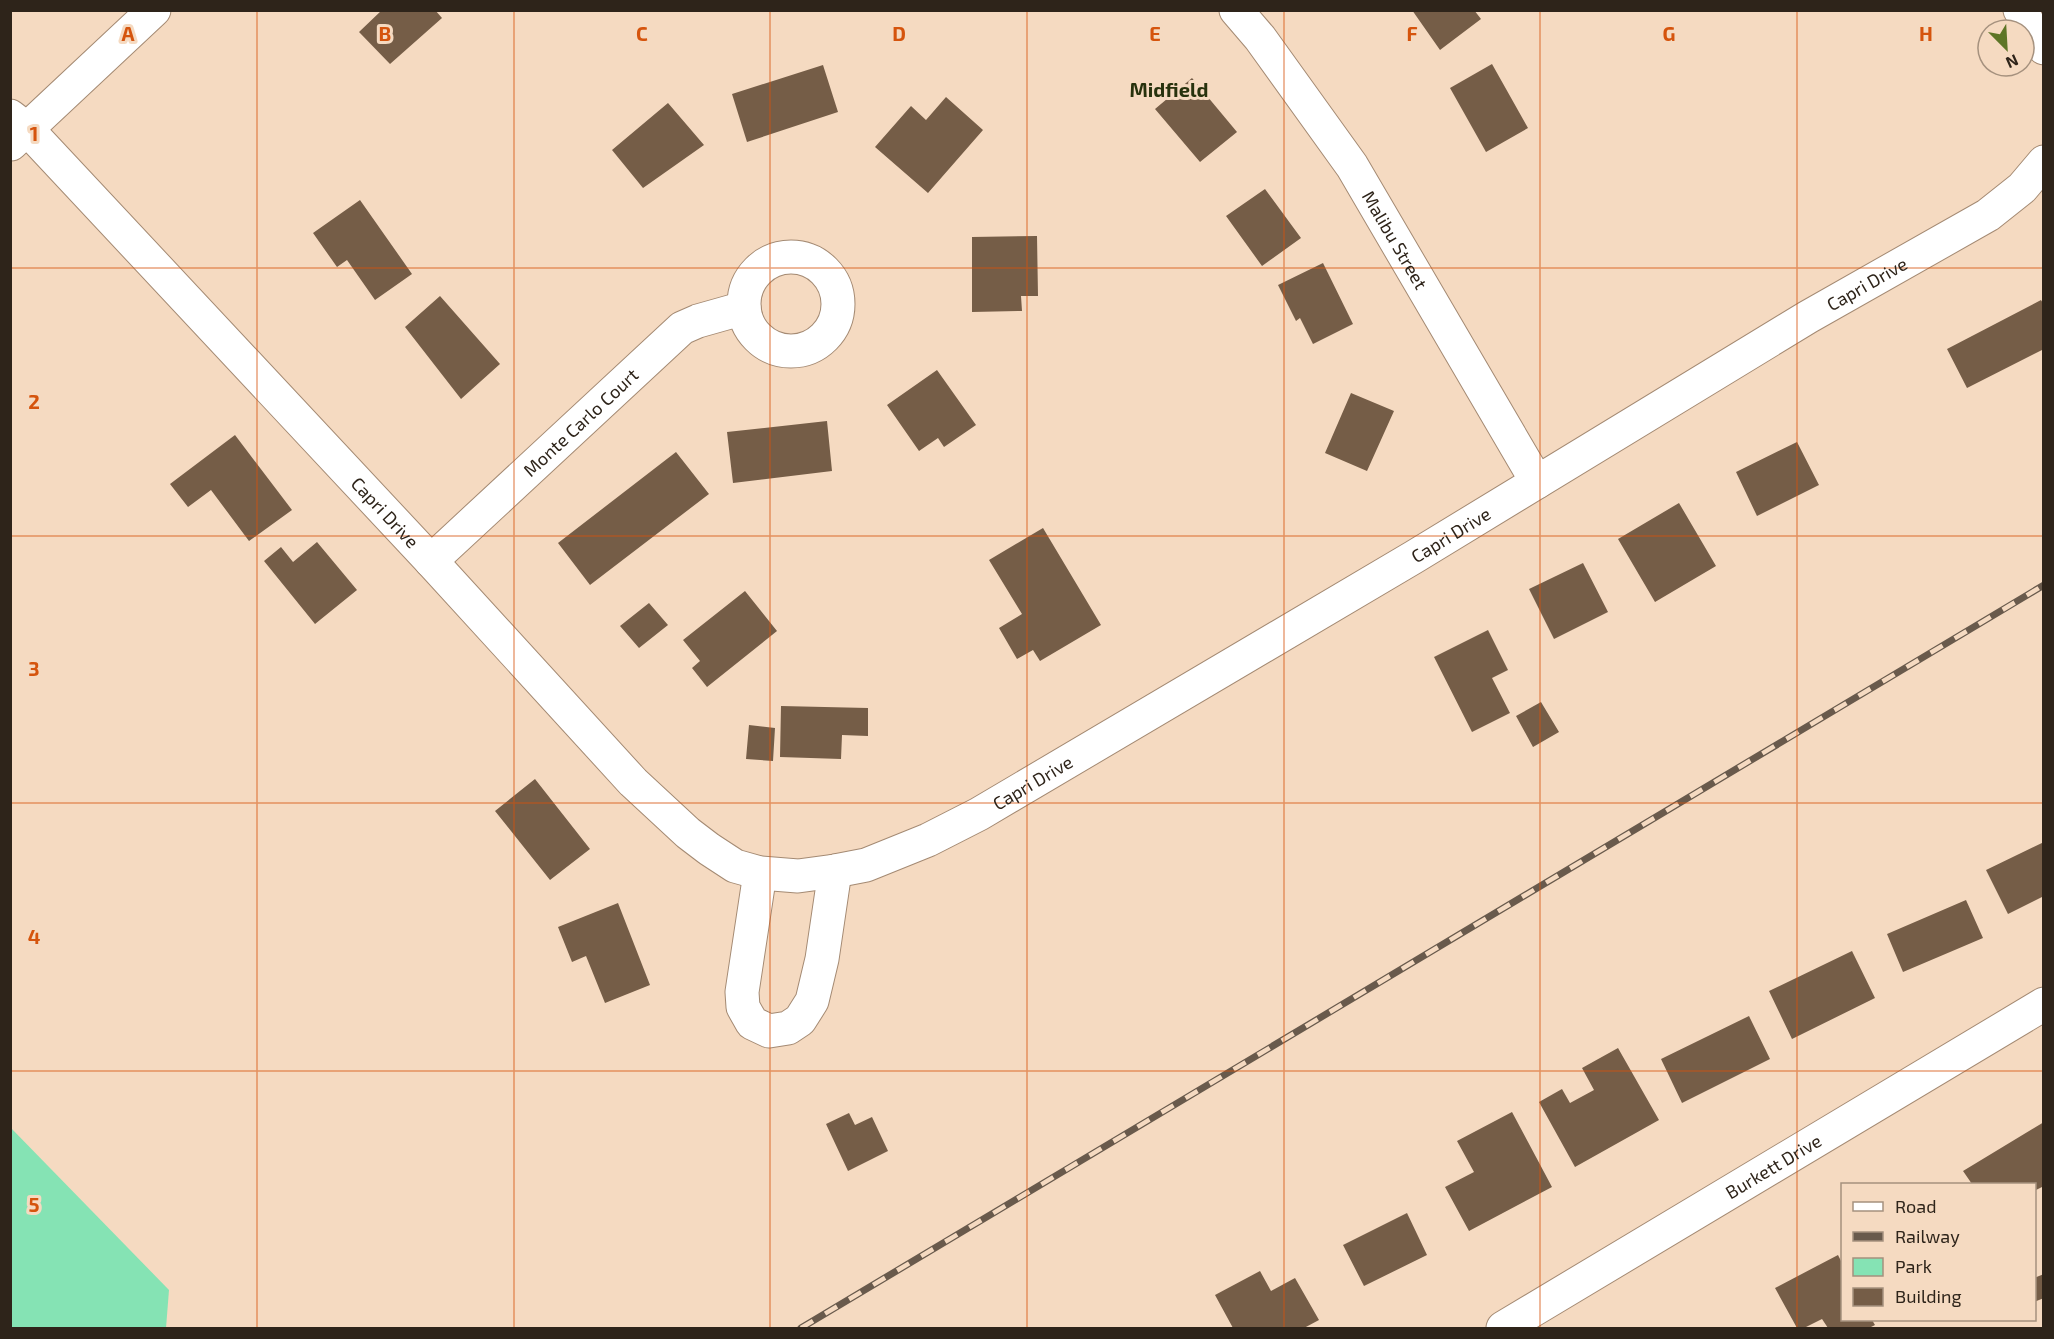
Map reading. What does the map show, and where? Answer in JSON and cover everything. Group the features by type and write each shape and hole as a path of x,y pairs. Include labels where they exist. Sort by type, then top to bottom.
{"street":[{"path":"16,130 154,10"},
{"name":"Malibu Street","path":"1236,10 1260,38 1352,166 1537,482"},
{"path":"2020,10 2043,48"},
{"name":"Capri Drive","path":"16,130 431,561 633,783 709,849 735,866 760,873 798,876 835,872 866,865 928,840 979,814 1404,563 1808,317 1988,215 2022,188 2043,162"},
{"name":"Monte Carlo Court","path":"431,561 682,328 744,308"},
{"path":"760,873 742,992 743,1007 752,1023 769,1031 788,1028 800,1020 812,1001 822,959 835,872"},
{"name":"Burkett Drive","path":"1503,1329 2043,1004"}],"green space":[{"path":"10,1127 169,1290 166,1328 11,1328"}],"building":[{"path":"382,10 435,10 442,18 390,64 359,32"},
{"path":"1412,10 1474,10 1481,19 1440,50"},
{"path":"1492,64 1528,128 1486,152 1450,88"},
{"path":"823,65 838,112 747,142 732,94"},
{"path":"1192,78 1237,132 1200,162 1155,109"},
{"path":"946,97 983,130 928,193 875,147 911,106 926,120"},
{"path":"668,103 704,145 643,188 612,150"},
{"path":"1265,189 1301,238 1262,266 1226,216"},
{"path":"360,200 412,274 375,300 347,260 337,267 313,233"},
{"path":"1037,236 1038,296 1021,296 1022,311 972,312 972,237"},
{"path":"1323,263 1353,324 1313,344 1300,318 1296,321 1278,285"},
{"path":"440,296 500,364 461,399 405,327"},
{"path":"2041,300 2044,305 2044,349 1967,388 1947,349"},
{"path":"937,370 976,425 944,447 938,438 919,451 887,405"},
{"path":"1351,393 1394,411 1367,471 1325,453"},
{"path":"827,421 832,471 733,483 727,432"},
{"path":"235,435 292,510 249,541 211,490 188,507 170,484"},
{"path":"1797,442 1819,485 1757,516 1736,472"},
{"path":"676,452 709,494 590,585 558,543"},
{"path":"1679,503 1716,566 1655,602 1618,539"},
{"path":"1043,528 1101,625 1040,661 1033,650 1017,659 999,628 1022,614 989,560"},
{"path":"317,542 357,590 315,624 264,561 281,547 293,562"},
{"path":"1583,563 1608,612 1554,639 1529,589"},
{"path":"745,591 777,631 707,687 692,668 700,661 683,640"},
{"path":"649,603 668,625 639,648 620,626"},
{"path":"1488,630 1508,670 1492,678 1510,713 1472,732 1434,657"},
{"path":"1541,702 1559,732 1533,747 1516,716"},
{"path":"781,706 868,708 868,736 842,735 841,759 780,757"},
{"path":"749,725 775,728 773,761 746,759"},
{"path":"535,779 590,849 550,880 495,811"},
{"path":"2044,842 2044,896 2008,914 1986,870"},
{"path":"1966,900 1983,938 1903,972 1887,934"},
{"path":"618,903 650,985 605,1003 586,956 572,962 558,927"},
{"path":"1852,951 1875,998 1792,1039 1769,991"},
{"path":"1749,1016 1770,1059 1682,1103 1661,1059"},
{"path":"1618,1048 1659,1120 1575,1167 1539,1102 1562,1089 1570,1103 1594,1090 1582,1068"},
{"path":"1512,1112 1552,1187 1469,1231 1445,1187 1474,1172 1457,1141"},
{"path":"849,1113 855,1125 872,1117 888,1151 848,1171 826,1124"},
{"path":"2044,1122 2044,1186 2036,1190 2036,1183 1971,1183 1963,1171"},
{"path":"1407,1213 1427,1255 1364,1286 1343,1245"},
{"path":"1838,1255 1841,1261 1841,1321 1873,1321 1875,1325 1869,1328 1828,1328 1822,1319 1804,1328 1797,1328 1775,1288"},
{"path":"1260,1271 1271,1291 1295,1278 1319,1320 1304,1328 1233,1328 1215,1295"},
{"path":"2044,1274 2044,1298 2036,1301 2036,1277"}],"railway":[{"path":"801,1328 2044,585"}],"district":[{"name":"Midfield","path":"1169,89"}]}
